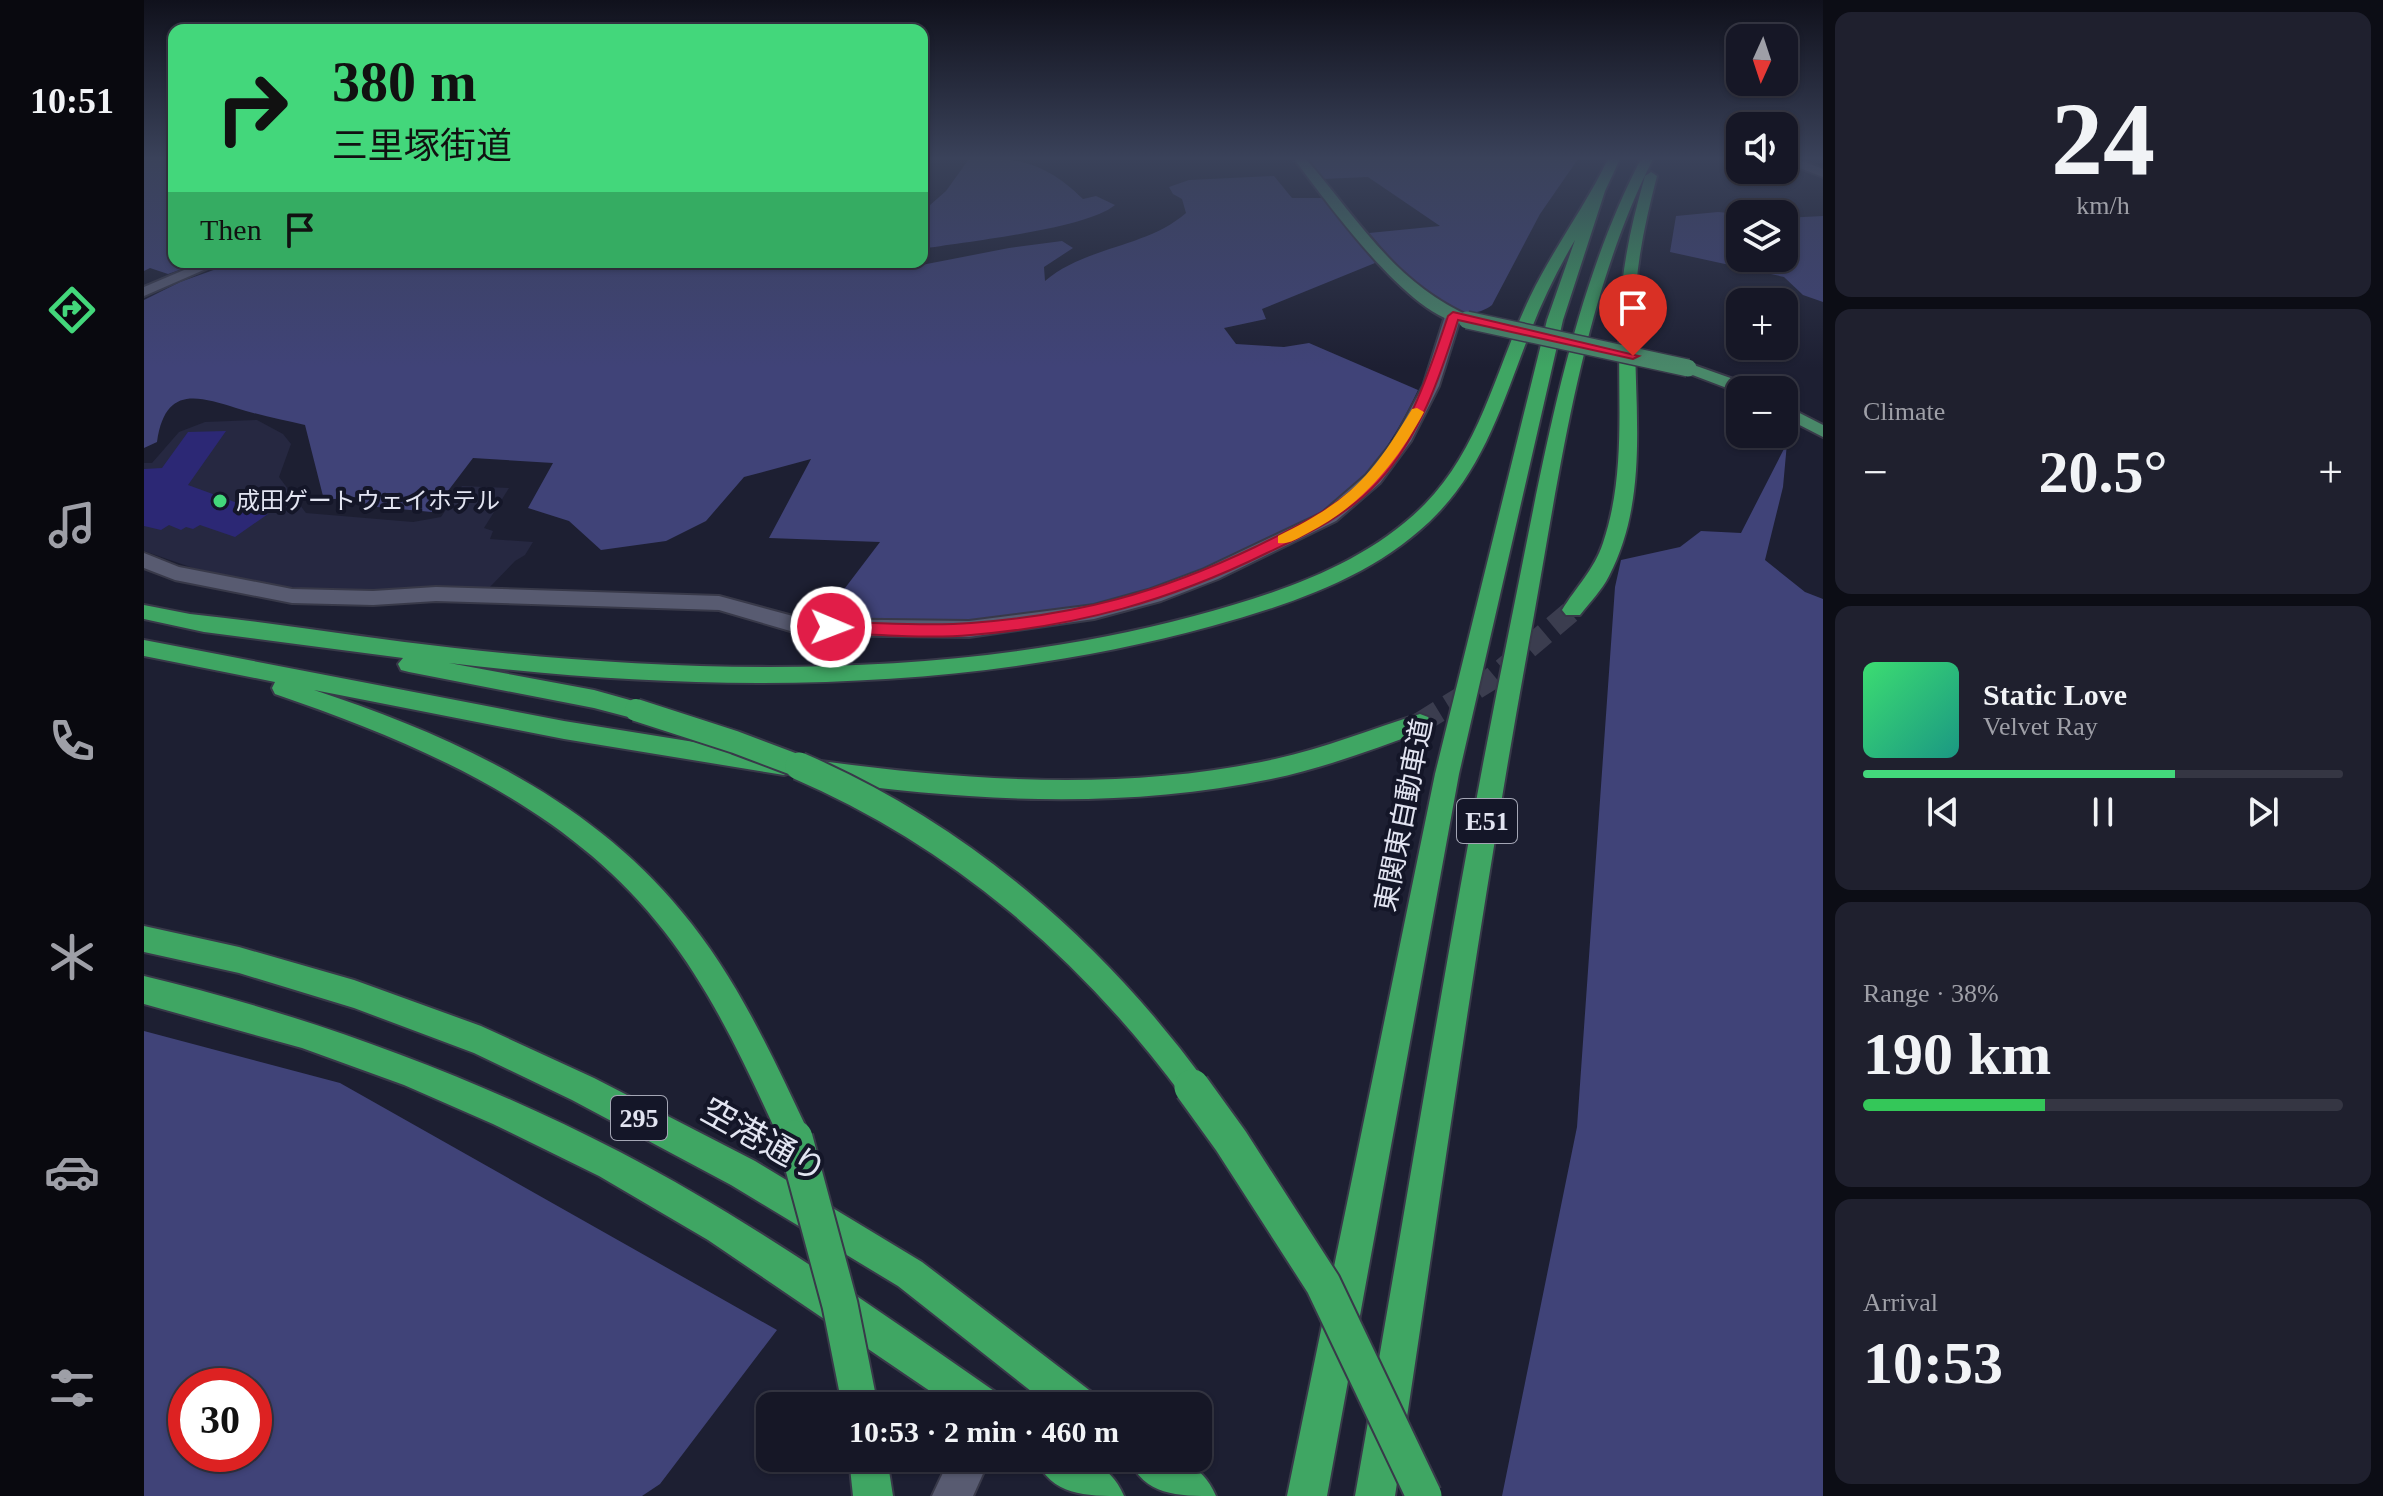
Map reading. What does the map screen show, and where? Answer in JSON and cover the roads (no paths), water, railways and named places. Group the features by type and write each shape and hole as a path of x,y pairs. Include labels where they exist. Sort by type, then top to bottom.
{"highway":[{"path":"190,621 492,660 742,673 919,668 993,661 1066,652 1185,628 1281,598 1335,575 1365,559 1428,513 1479,447 1537,298 1577,229"},
{"name":"東関東自動車道","path":"1307,1496 1447,774 1555,320 1588,229"},
{"name":"E51","path":"1375,1496 1508,693 1558,434 1597,283 1617,229"},
{"path":"1573,610 1598,577 1622,509 1627,451 1627,314 1637,229"},
{"path":"144,612 594,699 636,710 756,747 893,811 950,847 1002,885 1071,946 1177,1064 1236,1145 1322,1282 1424,1496"},
{"path":"144,648 595,735 864,778 975,789 1079,792 1152,789 1239,778 1334,754 1420,723"},
{"path":"189,658 410,732 463,756 557,812 613,858 683,935 761,1065 795,1138 833,1265 852,1345 858,1392"},
{"name":"空港通り","path":"144,939 239,960 354,994 481,1041 583,1089 743,1173 910,1274 1062,1392"},
{"name":"295","path":"144,990 204,1004 388,1063 556,1137 656,1191 765,1257 963,1392"},
{"path":"870,1472 873,1496"},
{"path":"1072,1472 1104,1496"},
{"path":"1165,1472 1196,1496"}],"main road":[{"path":"1357,229 1401,282 1433,306 1460,318 1688,368 1726,382"},
{"path":"1798,418 1823,432"}],"street":[{"path":"144,292 201,268"},
{"path":"144,560 175,573 260,591 334,598 436,594 719,603 804,627 969,629 1094,612 1154,596 1211,574 1329,517 1373,479 1402,441 1431,386 1460,318"},
{"path":"952,1496 964,1472"}],"tunnel":[{"path":"1420,723 1490,680 1573,610"}],"place":[{"name":"成田ゲートウェイホテル","path":"220,501"}]}
